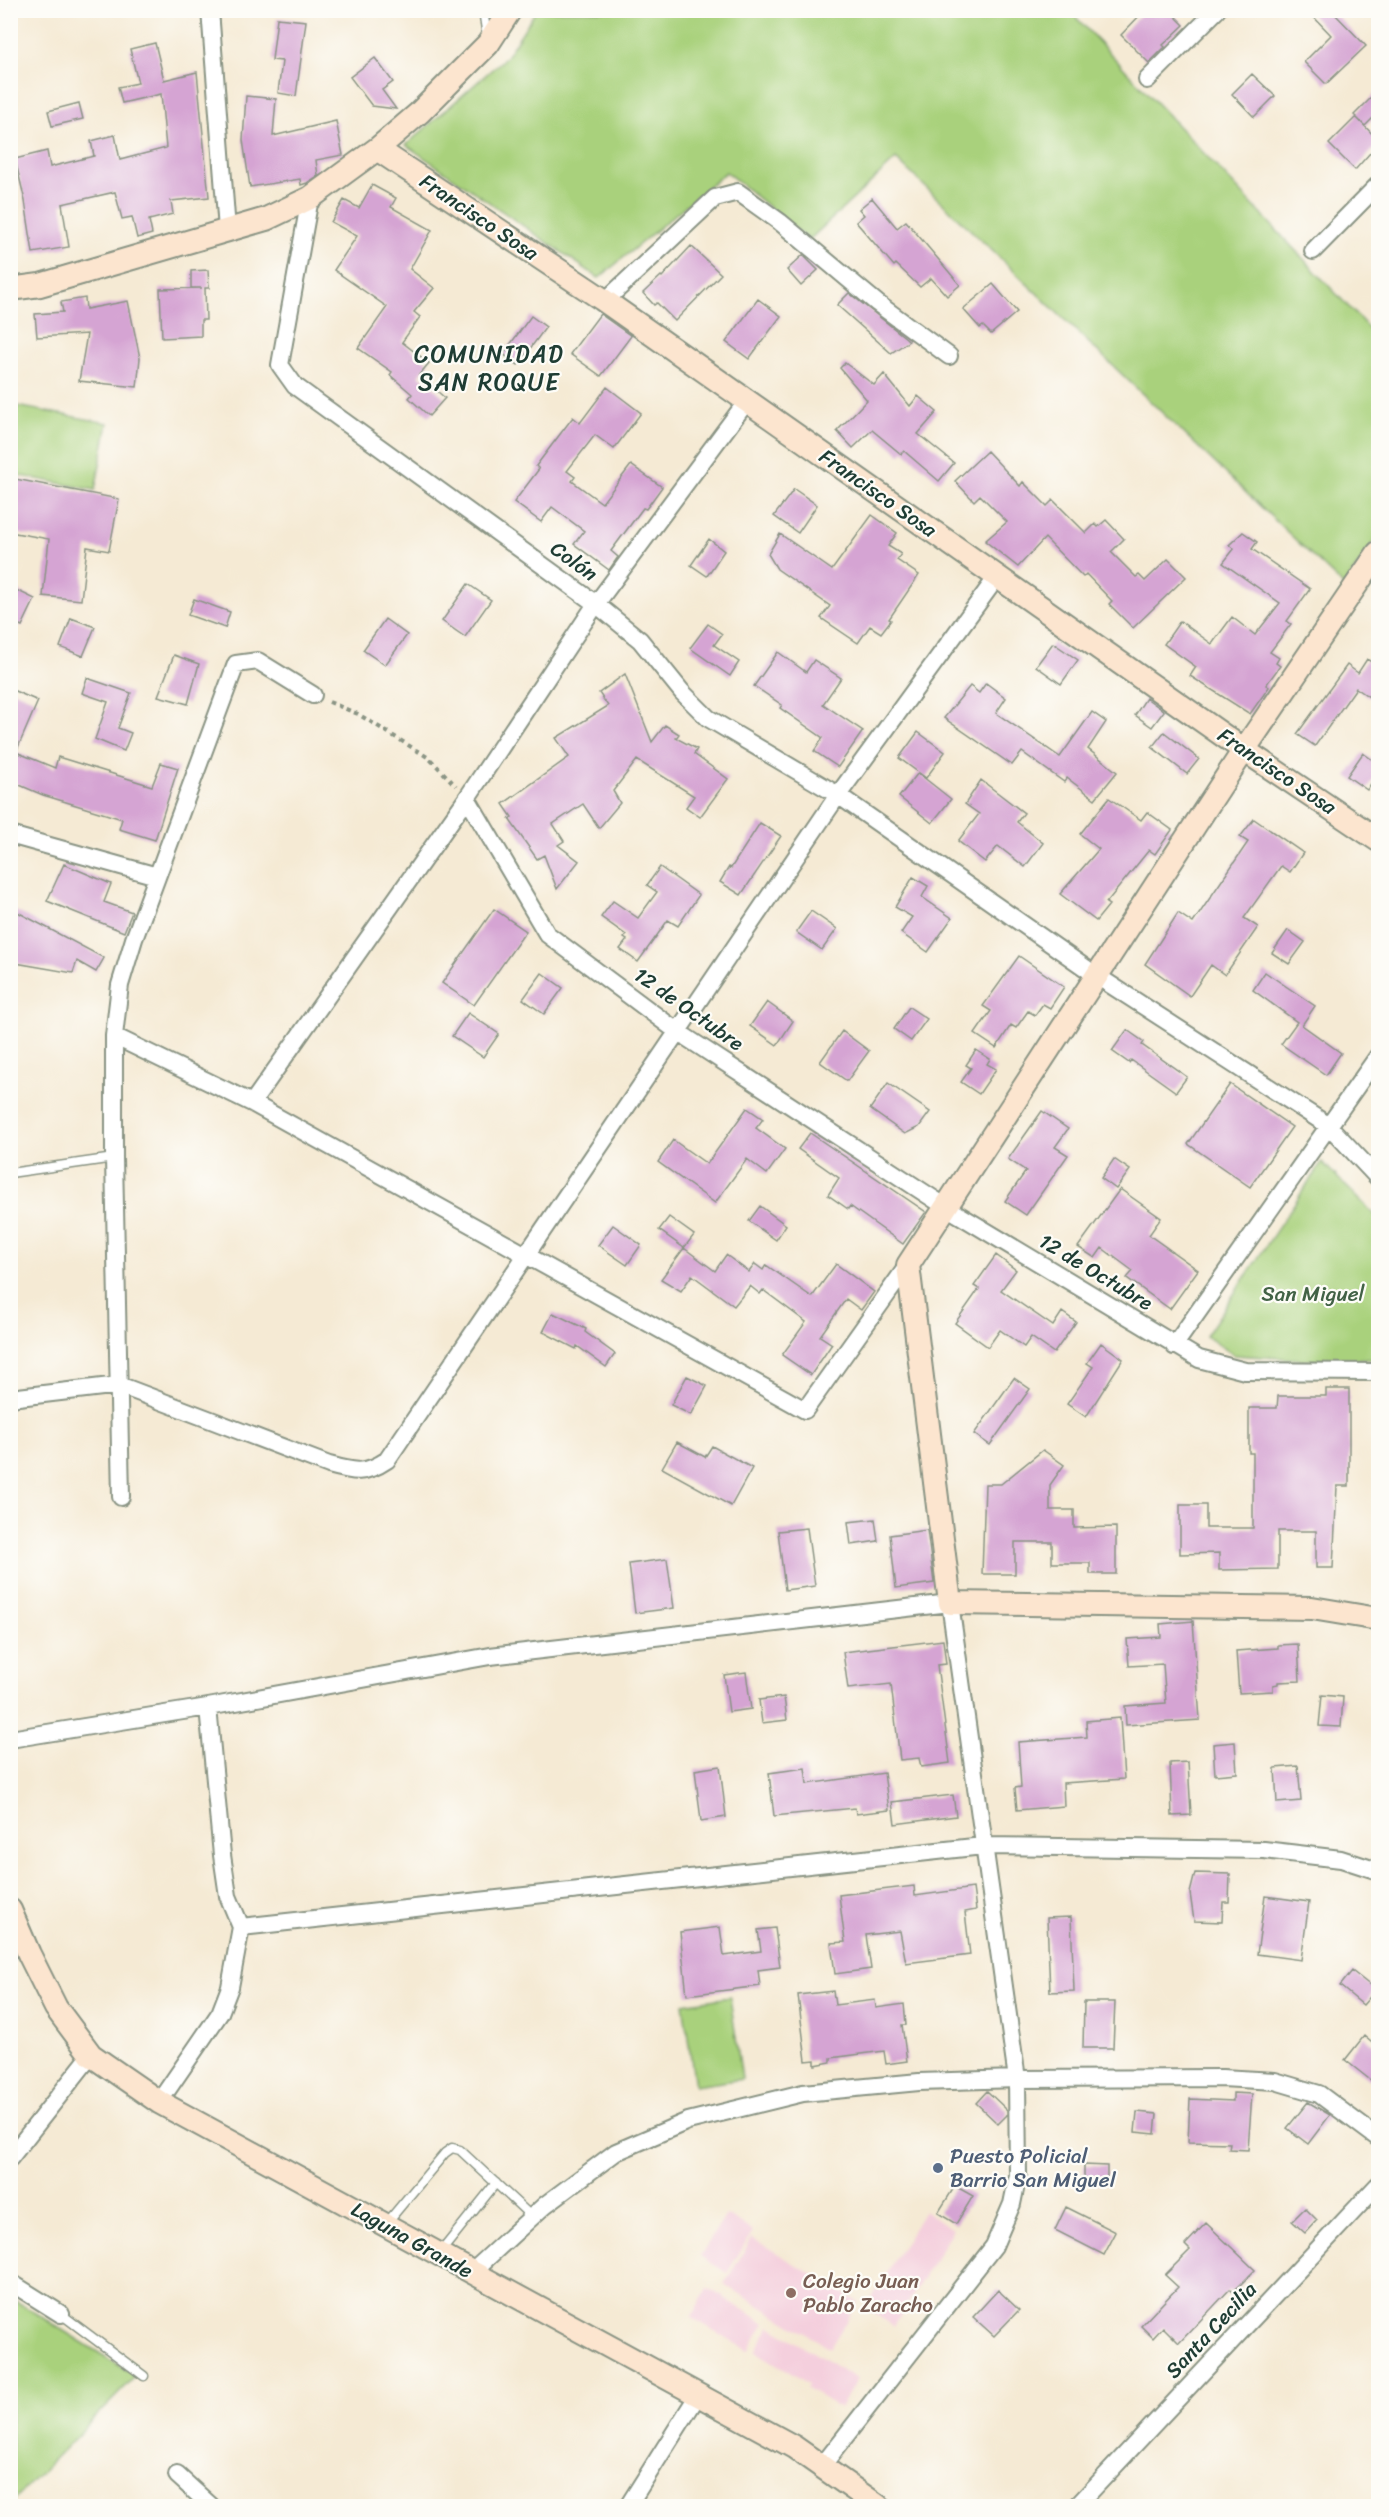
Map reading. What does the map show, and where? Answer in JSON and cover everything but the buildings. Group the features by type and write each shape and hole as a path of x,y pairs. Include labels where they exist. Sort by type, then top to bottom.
{"street":[{"path":"210,10 227,230"},
{"path":"10,290 40,285 266,219 310,198 376,149 449,85 488,44 510,10"},
{"path":"1147,80 1217,10"},
{"name":"Francisco Sosa","path":"376,149 605,301 1244,750 1378,840"},
{"path":"1313,251 1378,184"},
{"path":"605,301 715,198 738,192 780,222 877,303 949,356"},
{"name":"Colón","path":"310,198 280,365 295,386 596,604 640,640 682,692 708,718 838,795 1096,976 1329,1126 1378,1178"},
{"path":"252,1103 467,798 596,604 747,401"},
{"path":"114,1036 252,1103 525,1257 805,1410 908,1265 1244,750 1378,555"},
{"path":"10,1398 119,1385 329,1465 354,1472 373,1469 387,1460 838,795 997,577"},
{"path":"121,1497 114,1158 114,1036 120,985 134,939 236,664 258,661 312,695"},
{"name":"12 de Octubre","path":"467,798 546,934 678,1032 946,1207 1199,1359 1245,1371 1378,1372"},
{"path":"10,835 157,876"},
{"path":"1174,1346 1378,1056"},
{"path":"822,2466 994,2246 1012,2204 1018,2175 1017,2079 950,1603 908,1265"},
{"path":"10,1739 208,1707 490,1656 950,1603 1312,1608 1378,1618"},
{"path":"159,2102 220,2013 230,1987 241,1927 228,1896 223,1865 208,1707"},
{"path":"241,1927 983,1846 1264,1850 1341,1859 1378,1871"},
{"name":"Laguna Grande","path":"10,1910 56,2008 91,2055 159,2102 794,2447 878,2506"},
{"path":"10,2158 91,2055"},
{"path":"472,2272 532,2217 616,2152 688,2121 803,2092 919,2082 1017,2079 1222,2078 1275,2081 1319,2094 1378,2138"},
{"name":"Santa Cecilia","path":"1077,2506 1378,2185"},
{"path":"10,2282 61,2314"},
{"path":"628,2506 698,2395"},
{"path":"177,2475 211,2506"}],"lane":[{"path":"483,10 488,44"},
{"path":"10,1173 114,1158"},
{"path":"385,2225 445,2153 452,2148 460,2150 532,2217"},
{"path":"439,2254 496,2183"},
{"path":"61,2314 144,2376"}],"path":[{"path":"312,695 358,714 429,758 467,798"}],"shaded area":[{"name":"Colegio Juan Pablo Zaracho","path":"924,2211 953,2229 894,2326 865,2308"},
{"name":"Colegio Juan Pablo Zaracho","path":"726,2215 753,2231 727,2273 700,2256"},
{"name":"Colegio Juan Pablo Zaracho","path":"752,2238 858,2302 830,2348 724,2284"},
{"name":"Colegio Juan Pablo Zaracho","path":"708,2288 765,2323 748,2351 691,2317"},
{"name":"Colegio Juan Pablo Zaracho","path":"770,2326 857,2379 840,2408 807,2388 809,2384 755,2351"}],"green space":[{"path":"536,11 1070,11 1378,338 1378,535 1344,586 896,159 809,240 726,172 599,278 406,145 506,57"},
{"path":"11,405 108,423 95,490 11,474"},
{"name":"San Miguel","path":"1322,1162 1378,1218 1378,1359 1325,1361 1234,1355 1206,1336"},
{"path":"730,1997 742,2079 695,2086 683,2004"},
{"path":"11,2298 136,2376 11,2503"}],"place":[{"name":"Puesto Policial Barrio San Miguel","path":"938,2168"},
{"name":"Colegio Juan Pablo Zaracho","path":"791,2293"}],"district":[{"name":"COMUNIDAD SAN ROQUE","path":"489,368"}]}
